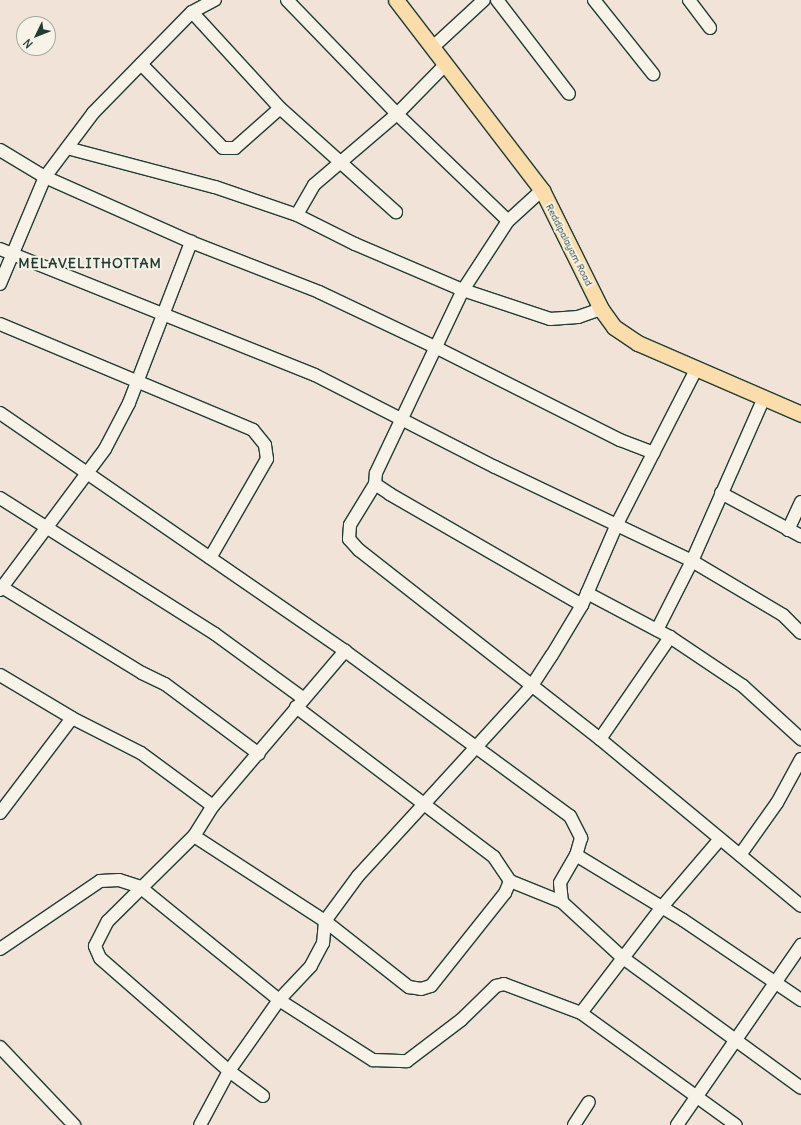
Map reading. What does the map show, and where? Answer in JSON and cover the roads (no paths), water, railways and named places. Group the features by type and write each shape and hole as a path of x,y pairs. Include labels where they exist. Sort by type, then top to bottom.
{"main road":[{"name":"Reddipalayam Road","path":"396,0 542,190 601,309 614,327 638,343 697,368 763,400 801,414"}],"street":[{"path":"0,284 45,177 92,113 192,12 215,0"},
{"path":"287,0 397,114 508,221"},
{"path":"433,47 484,0"},
{"path":"497,0 569,94"},
{"path":"594,0 653,74"},
{"path":"689,0 710,28"},
{"path":"192,12 280,108 396,212"},
{"path":"141,64 223,148 235,148 280,108"},
{"path":"297,215 314,185 339,161 397,114 446,64"},
{"path":"66,148 215,187 297,215 355,244 463,290 550,320 578,317 601,309"},
{"path":"0,150 45,177 191,242 319,292 438,348 620,440 654,453"},
{"path":"542,190 508,221 463,290 438,348 381,458 375,484 350,524 349,539 531,687 600,739 801,906"},
{"path":"191,242 137,382 105,449 1,588 142,673 165,684 259,754"},
{"path":"0,250 315,375 402,418 495,467 692,561 783,615 801,633"},
{"path":"0,324 253,430 265,445 267,459 258,478 210,558"},
{"path":"200,1124 229,1071 279,1000 311,966 323,943 325,921 358,876 478,748 531,687 582,605 617,524 697,368"},
{"path":"657,630 692,561 763,400"},
{"path":"0,413 345,651 570,816 582,838 576,855 560,883 562,902"},
{"path":"375,484 582,605"},
{"path":"721,493 801,536"},
{"path":"0,498 215,634 424,804 494,857 510,881 562,902 623,958 801,1088"},
{"path":"788,530 801,502"},
{"path":"587,593 670,637 743,686 801,740"},
{"path":"600,739 670,637"},
{"path":"263,1096 229,1071 100,958 95,946 98,936 140,887 194,836 213,806 259,754 300,703 345,651"},
{"path":"0,675 72,718 141,753 213,806"},
{"path":"0,813 72,718"},
{"path":"740,855 777,803 801,759"},
{"path":"194,836 325,921 408,987 421,989 431,986 506,894 510,881"},
{"path":"581,1013 662,907 720,839"},
{"path":"576,855 662,907 801,1000"},
{"path":"0,949 100,881 119,880 140,887 279,1000 373,1060 389,1062 407,1061 425,1049 496,986 504,984 581,1013 736,1125"},
{"path":"677,1125 801,945"},
{"path":"0,1047 74,1125"},
{"path":"574,1125 589,1102"}],"district":[{"name":"MELAVELITHOTTAM","path":"90,263"}]}
